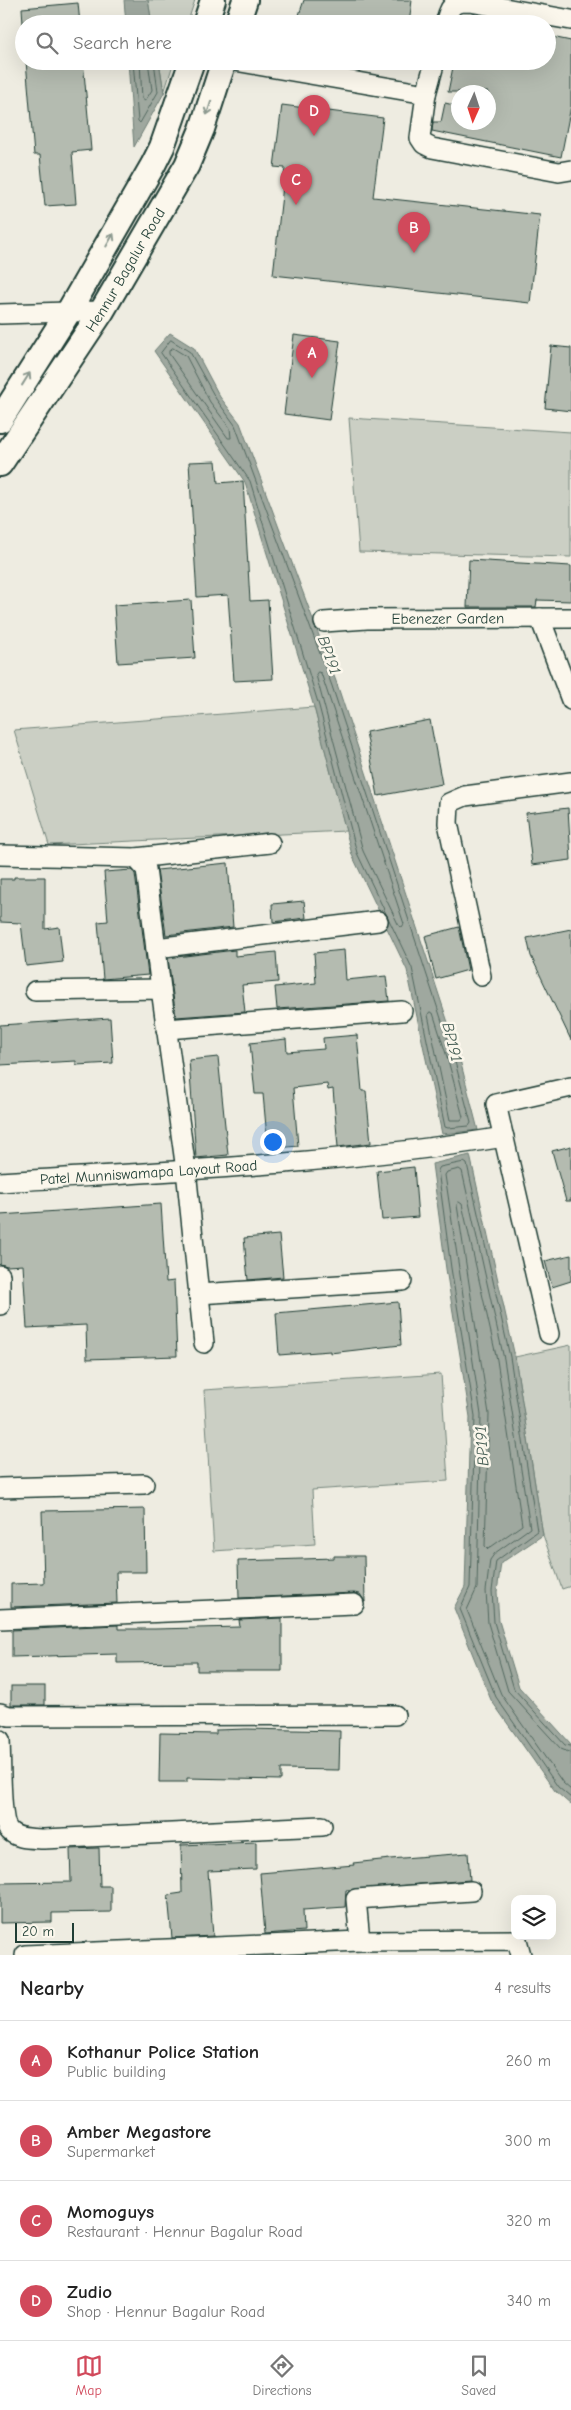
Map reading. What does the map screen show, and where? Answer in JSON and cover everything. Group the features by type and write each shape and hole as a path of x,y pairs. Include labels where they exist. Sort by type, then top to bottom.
{"main road":[{"path":"208,15 213,0"},
{"path":"240,15 245,0"},
{"name":"Hennur Bagalur Road","path":"0,420 69,311 147,175 162,147 189,70"},
{"name":"Hennur Bagalur Road","path":"0,464 102,311 187,165 202,129 221,70"}],"street":[{"path":"447,15 449,8 457,2 464,2 541,15"},
{"path":"556,17 571,20"},
{"path":"287,70 426,94"},
{"path":"433,70 426,94 420,138 424,144 432,148 558,172 571,170"},
{"path":"0,314 102,311"},
{"path":"540,618 571,700"},
{"name":"Ebenezer Garden","path":"324,622 571,618"},
{"path":"481,976 448,823 449,803 465,796 571,782"},
{"path":"0,855 136,858 270,843"},
{"path":"136,858 146,869 160,989 186,1170 204,1343"},
{"path":"156,948 378,921"},
{"path":"35,991 160,989"},
{"path":"166,1030 402,1011"},
{"path":"550,1334 496,1104 571,1087"},
{"name":"Patel Munniswamapa Layout Road","path":"0,1182 186,1170 426,1149 504,1136"},
{"path":"0,1275 0,1305"},
{"path":"198,1294 402,1281"},
{"path":"0,1488 144,1484"},
{"path":"0,1619 354,1604"},
{"path":"0,1713 9,1716 395,1715"},
{"path":"0,1740 3,1815 7,1829 19,1837 44,1839 322,1826"},
{"path":"360,1941 356,1899 471,1891"},
{"path":"25,1955 360,1941 517,1940 521,1955"}],"shaded area":[{"path":"148,0 195,0 190,15 150,15"},
{"path":"160,70 171,70 164,93"},
{"path":"349,418 571,432 571,557 359,552"},
{"path":"314,707 346,831 49,845 14,730"},
{"path":"571,1345 571,1586 562,1589 543,1535 515,1357"},
{"path":"441,1374 448,1481 312,1490 315,1544 214,1551 204,1390"}],"water":[{"path":"124,0 148,0 150,15 125,15"},
{"path":"129,70 160,70 164,93 134,147"},
{"name":"BP191","path":"170,333 194,348 220,397 240,423 337,684 459,1056 478,1130 442,1134 407,970 352,855 314,707 245,482 154,351"},
{"name":"BP191","path":"470,1155 515,1357 543,1535 501,1563 497,1592 499,1621 519,1687 571,1744 571,1805 555,1791 491,1700 454,1608 465,1587 470,1417 446,1269 432,1164"}],"building":[{"path":"304,0 412,0 410,15 299,15"},
{"path":"78,3 79,15 22,15 22,8"},
{"path":"556,38 571,41 571,106 561,157 432,131 433,122 441,122 445,103 451,104 451,130 496,130 496,85 451,85 451,92 448,92 452,70 556,70"},
{"path":"27,70 84,70 91,150 72,152 76,204 45,206 40,155 34,155"},
{"path":"282,105 383,118 373,197 540,215 530,303 273,275 285,168 274,167"},
{"path":"294,335 340,341 329,420 284,414"},
{"path":"551,346 571,348 571,411 545,408"},
{"path":"216,461 218,483 243,481 250,601 268,600 273,679 234,681 228,595 197,597 189,462"},
{"path":"469,560 571,566 571,601 537,600 536,607 467,607"},
{"path":"191,600 195,658 118,663 114,605"},
{"path":"430,720 442,784 378,796 366,732"},
{"path":"568,808 571,860 532,865 526,813"},
{"path":"228,863 233,927 166,935 157,870"},
{"path":"132,870 135,874 148,975 103,979 98,922 108,921 104,872"},
{"path":"14,877 45,877 45,929 59,927 63,962 26,966 21,923 0,922 0,879 14,879"},
{"path":"304,901 306,918 273,922 272,904"},
{"path":"459,927 468,970 436,979 425,936"},
{"path":"571,929 571,1040 531,956 527,938"},
{"path":"235,950 235,956 276,952 278,982 242,985 245,1012 176,1017 168,958"},
{"path":"344,950 346,980 386,976 389,1001 277,1009 275,987 316,983 314,953"},
{"path":"110,1018 113,1063 76,1065 76,1061 0,1065 0,1025"},
{"path":"357,1035 362,1091 366,1091 371,1143 338,1147 333,1089 328,1090 327,1084 293,1088 298,1146 268,1149 263,1094 255,1094 250,1043 286,1039 287,1052 324,1049 323,1038"},
{"path":"218,1057 228,1155 196,1158 189,1060"},
{"path":"571,1146 571,1201 566,1201 552,1151"},
{"path":"414,1167 418,1217 382,1220 377,1171"},
{"path":"161,1204 166,1282 174,1281 177,1356 87,1359 86,1325 27,1328 23,1265 7,1266 0,1264 0,1215"},
{"path":"279,1235 283,1277 248,1280 244,1238"},
{"path":"571,1255 571,1281 552,1287 545,1261"},
{"path":"398,1302 401,1345 330,1353 330,1351 279,1355 276,1313"},
{"path":"145,1509 146,1572 116,1572 117,1603 11,1607 11,1584 44,1583 42,1511"},
{"path":"334,1556 364,1556 365,1602 360,1594 354,1593 239,1598 238,1561 334,1558"},
{"path":"282,1618 282,1671 197,1671 197,1662 117,1663 117,1654 12,1657 12,1630 118,1625 118,1629 240,1627 239,1620"},
{"path":"11,1686 45,1686 45,1705 11,1705"},
{"path":"216,1730 340,1731 339,1770 281,1769 281,1780 187,1778 187,1782 159,1782 160,1733 216,1734"},
{"path":"256,1842 256,1869 208,1871 213,1936 172,1938 168,1895 182,1893 181,1845"},
{"path":"99,1848 100,1886 111,1886 111,1912 52,1913 52,1922 0,1923 0,1883 71,1882 70,1849"},
{"path":"468,1853 470,1880 346,1890 345,1907 303,1910 304,1931 265,1934 260,1873"}],"place":[{"name":"Zudio","path":"314,136"},
{"name":"Momoguys","path":"296,205"},
{"name":"Amber Megastore","path":"414,253"},
{"name":"Kothanur Police Station","path":"312,378"}]}
